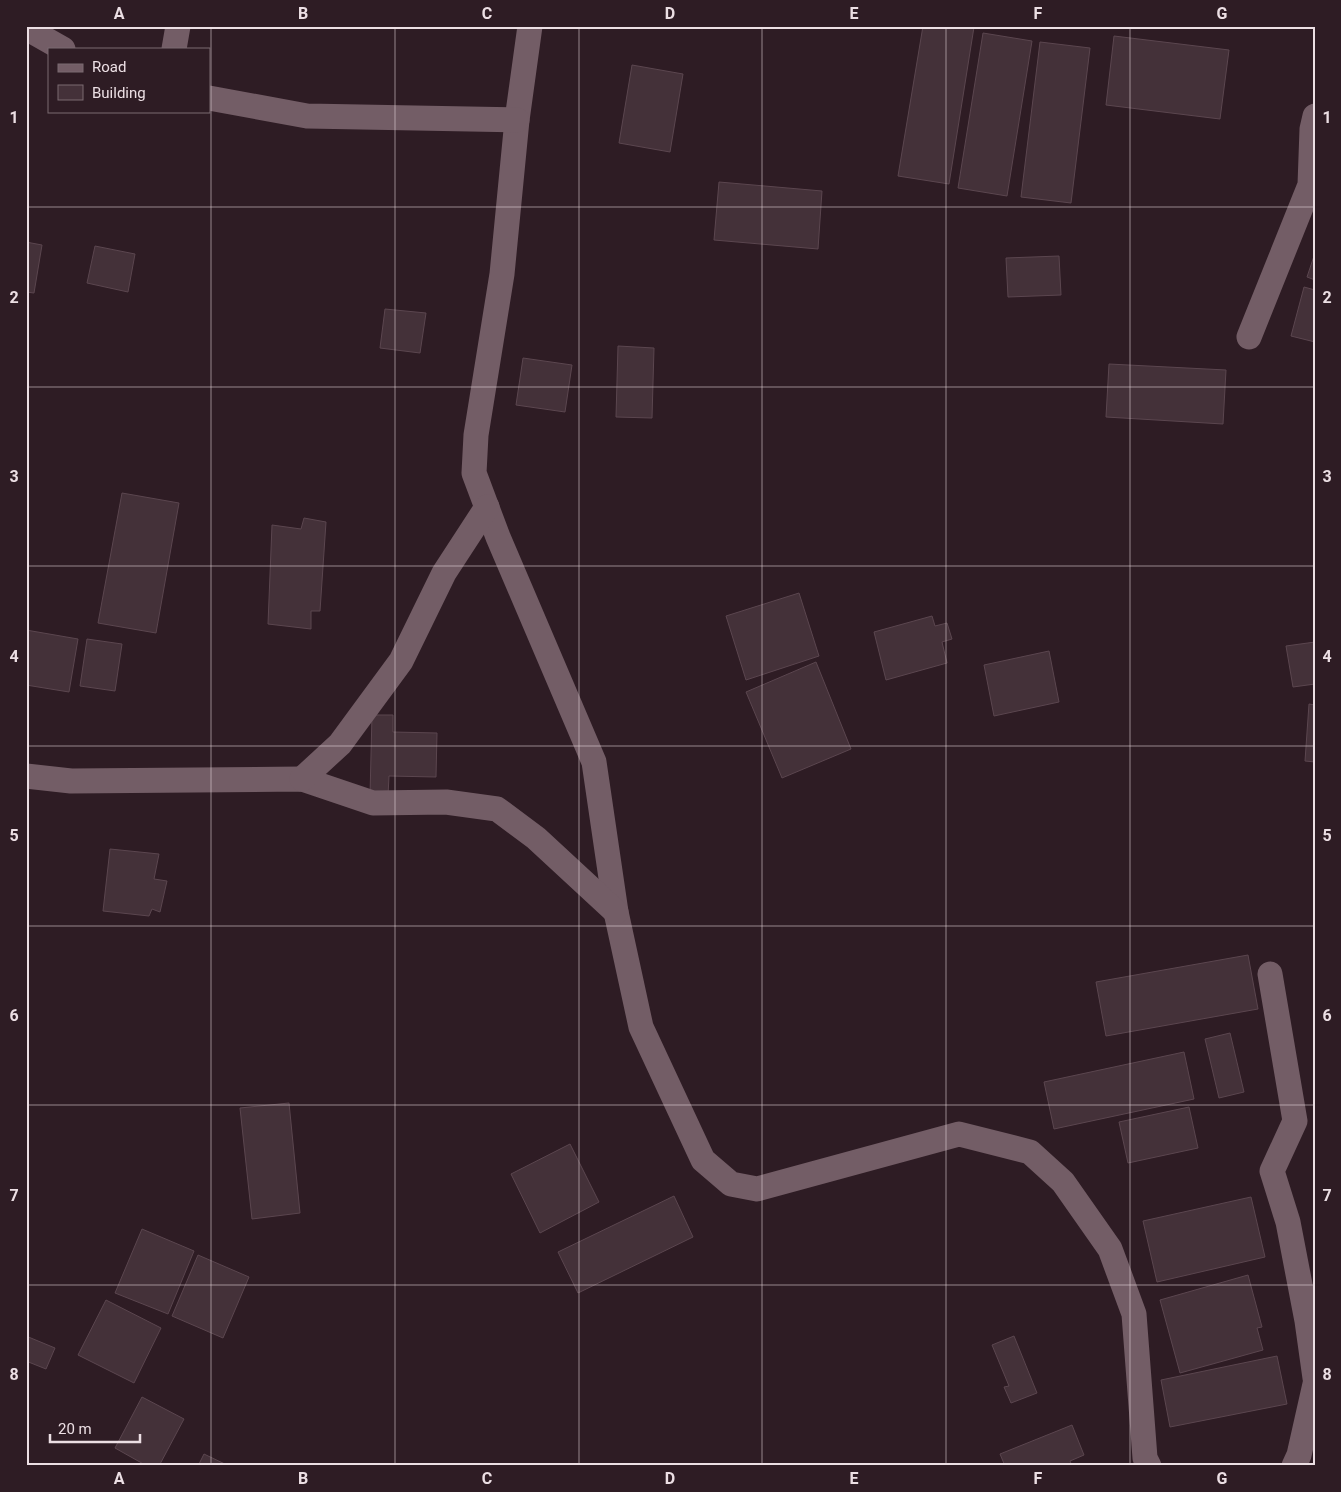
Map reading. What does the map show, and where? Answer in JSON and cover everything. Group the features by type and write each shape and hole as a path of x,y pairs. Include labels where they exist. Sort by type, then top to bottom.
{"street":[{"path":"174,48 178,26"},
{"path":"530,26 517,120 502,274 476,435 474,473 498,537 594,762 616,912 641,1027 703,1160 731,1184 757,1189 959,1134 1030,1152 1063,1182 1110,1249 1134,1314 1145,1458 1149,1466"},
{"path":"26,28 61,48"},
{"path":"210,98 307,116 517,120"},
{"path":"1248,337 1312,186 1312,129 1315,116"},
{"path":"302,779 340,744 401,661 444,573 487,507"},
{"path":"26,776 71,781 302,779 373,803 446,802 496,809 536,838 616,912"},
{"path":"1270,974 1295,1121 1272,1171 1288,1222 1315,1378"},
{"path":"1294,1466 1299,1456 1315,1384"}],"building":[{"path":"923,26 974,27 949,184 898,176"},
{"path":"983,33 1032,41 1007,196 958,188"},
{"path":"1114,36 1229,50 1220,119 1106,105"},
{"path":"1040,42 1090,48 1071,203 1021,197"},
{"path":"632,65 683,74 670,152 619,143"},
{"path":"719,182 822,191 818,249 714,240"},
{"path":"26,242 42,245 34,293 26,292"},
{"path":"95,246 135,254 128,292 87,283"},
{"path":"1315,253 1315,280 1307,277"},
{"path":"1059,256 1061,295 1008,297 1006,258"},
{"path":"1304,287 1315,290 1315,342 1291,336"},
{"path":"385,309 426,313 420,353 380,348"},
{"path":"618,346 654,348 652,418 616,417"},
{"path":"523,358 572,365 565,412 516,405"},
{"path":"1109,364 1226,370 1223,424 1106,417"},
{"path":"122,493 179,503 156,633 98,623"},
{"path":"304,518 326,522 320,611 311,611 311,629 268,624 272,525 301,529"},
{"path":"799,593 819,656 746,680 726,616"},
{"path":"932,616 935,626 947,623 952,639 942,642 947,663 886,680 874,632"},
{"path":"26,630 78,639 69,692 26,685"},
{"path":"87,639 122,644 115,691 80,686"},
{"path":"1315,642 1315,684 1293,687 1286,646"},
{"path":"1049,651 1059,702 994,716 984,665"},
{"path":"816,662 851,749 782,778 746,692"},
{"path":"1309,704 1315,705 1315,762 1305,761"},
{"path":"372,715 393,715 393,732 437,733 436,777 389,776 388,796 370,796"},
{"path":"110,849 159,854 154,879 167,881 160,912 152,909 149,916 103,911"},
{"path":"1248,955 1258,1009 1106,1036 1096,982"},
{"path":"1230,1033 1244,1092 1219,1098 1205,1039"},
{"path":"1184,1052 1194,1099 1054,1129 1044,1082"},
{"path":"289,1103 300,1213 252,1219 240,1108"},
{"path":"1189,1107 1198,1148 1128,1163 1119,1122"},
{"path":"570,1144 599,1202 540,1233 511,1174"},
{"path":"674,1196 693,1237 578,1293 558,1252"},
{"path":"1251,1197 1265,1257 1157,1282 1143,1221"},
{"path":"142,1229 194,1251 168,1314 115,1293"},
{"path":"198,1255 249,1277 223,1338 172,1316"},
{"path":"1248,1275 1262,1327 1257,1328 1263,1350 1180,1373 1160,1300"},
{"path":"106,1300 161,1328 134,1383 78,1355"},
{"path":"26,1336 55,1348 46,1369 26,1361"},
{"path":"1014,1336 1037,1393 1011,1403 1004,1387 1009,1386 992,1345"},
{"path":"1277,1356 1287,1404 1170,1427 1161,1380"},
{"path":"142,1397 184,1419 159,1466 147,1466 115,1448"},
{"path":"1072,1425 1084,1455 1070,1461 1072,1466 1005,1466 1000,1454"},
{"path":"204,1454 229,1466 198,1466"}]}
